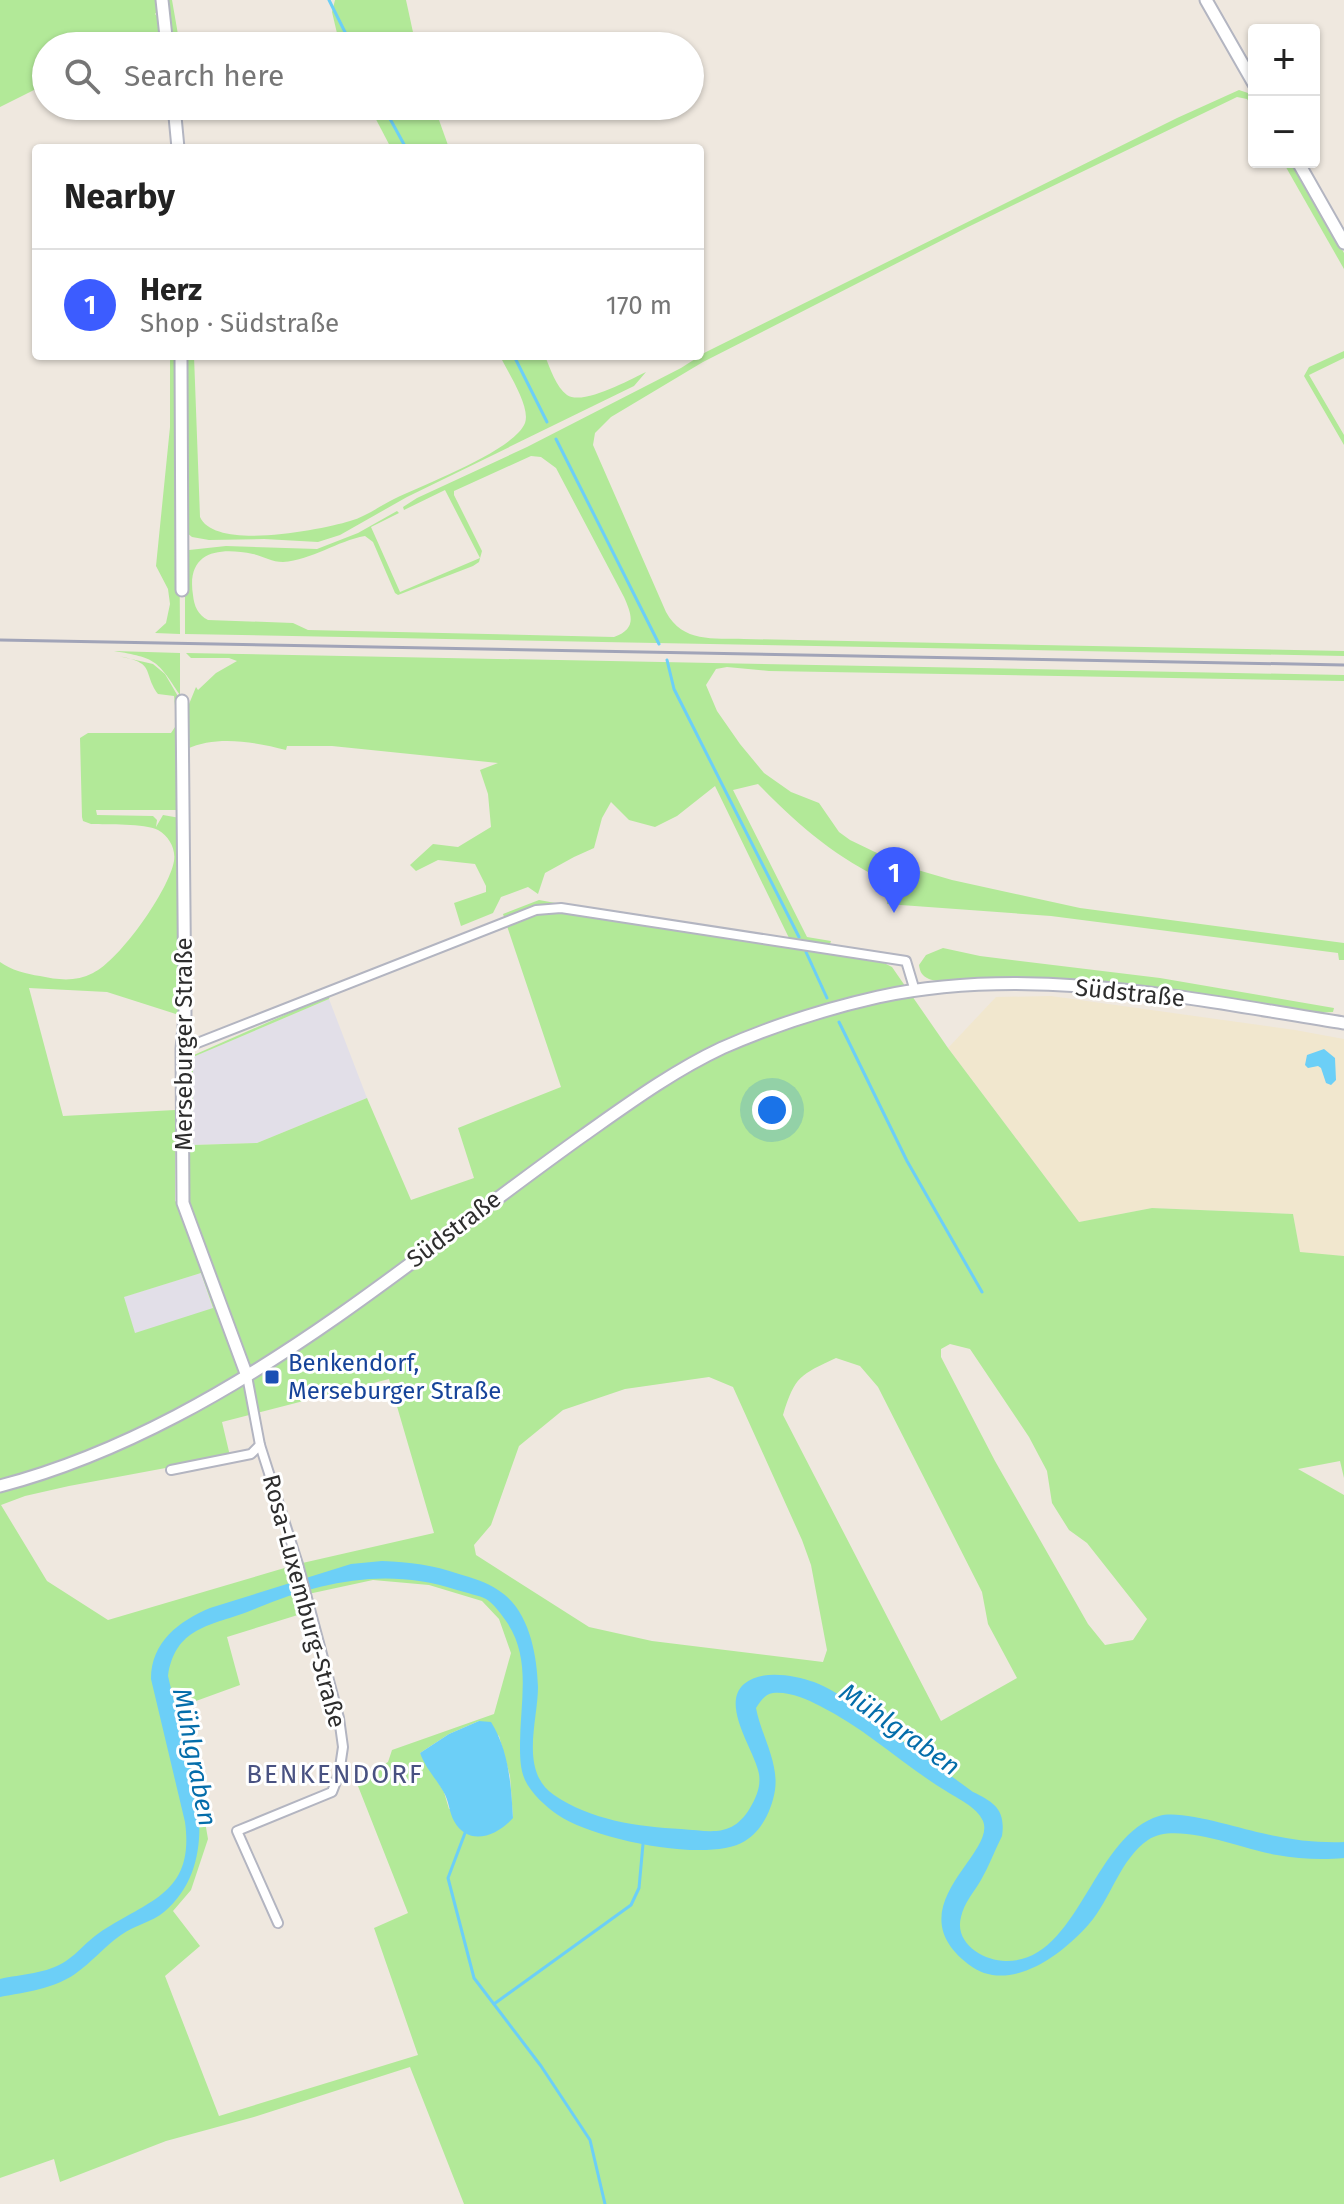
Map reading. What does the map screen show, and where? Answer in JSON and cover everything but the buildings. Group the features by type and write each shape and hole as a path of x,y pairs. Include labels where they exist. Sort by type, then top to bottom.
{"main road":[{"path":"162,0 165,32"},
{"path":"1206,0 1248,74"},
{"path":"175,120 178,144"},
{"path":"1301,168 1344,243"},
{"path":"181,360 182,590"},
{"name":"Merseburger Straße","path":"182,701 183,1203 247,1376"},
{"name":"Südstraße","path":"0,1486 57,1468 193,1408 338,1316 510,1187 647,1090 721,1049 801,1018 879,997 915,991 1014,984 1093,987 1344,1023"}],"street":[{"path":"182,1049 536,910 561,908 906,961 915,991"},
{"name":"Rosa-Luxemburg-Straße","path":"247,1376 260,1445 307,1596 339,1718 343,1747 339,1774 332,1792 237,1831 278,1923"},
{"name":"Rosa-Luxemburg-Straße","path":"171,1470 251,1454 260,1445"}],"shaded area":[{"path":"1051,996 1344,1039 1344,1256 1300,1253 1293,1214 1152,1208 1079,1222 948,1048 996,997"},
{"path":"329,999 367,1098 257,1143 193,1145 193,1057"},
{"path":"201,1273 213,1309 135,1334 123,1297"}],"green space":[{"path":"0,0 172,0 178,32 168,32 164,3 155,14 160,19 162,32 32,32 32,91 0,107"},
{"path":"335,0 406,0 413,32 337,32 332,12"},
{"path":"1239,90 1248,93 1248,101 1237,97 968,227 703,362 611,417 595,433 593,445 666,612 681,629 700,637 1344,651 1344,656 185,634 185,557 189,550 226,546 317,549 358,533 397,511 399,513 371,527 400,592 480,558 445,490 404,510 403,507 527,447 694,360 704,360 704,353 1177,118","holes":["531,456 541,457 556,468 627,604 631,621 626,630 614,637 308,630 293,623 208,620 196,606 192,580 200,561 217,552 240,552 275,561 294,561 365,536 373,542 398,595 479,562 482,551 454,491"]},
{"path":"376,120 439,120 448,144 389,144"},
{"path":"1286,168 1296,168 1344,253 1344,269"},
{"path":"1344,351 1344,358 1309,375 1344,435 1344,445 1304,376 1309,367"},
{"path":"170,360 178,360 180,634 155,633 166,623 170,604 168,589 156,566 170,427"},
{"path":"184,360 194,360 200,517 210,527 246,536 293,533 356,519 504,445 517,434 526,416 522,399 502,360 547,360 560,387 567,395 574,397 607,390 646,372 634,386 407,497 340,535 318,542 209,540 187,533"},
{"path":"114,651 180,653 180,695 154,662"},
{"path":"186,653 1344,675 1344,681 769,671 727,667 716,669 706,685 717,711 764,773 791,792 819,803 839,832 850,840 904,866 952,880 1080,908 1344,943 1344,960 1339,960 1338,953 1051,916 887,904 889,883 819,840 758,784 733,790 807,937 831,941 830,944 789,938 715,786 677,816 655,827 629,820 611,802 602,818 594,848 545,873 538,894 528,887 501,897 493,913 461,926 454,903 486,892 475,864 438,860 416,871 410,865 433,844 458,847 491,827 488,794 480,770 498,763 332,746 287,746 286,750 236,741 210,742 187,749 187,709 196,687 198,690 216,673 237,661 229,658 191,658"},
{"path":"131,659 153,664 165,674 179,698 180,810 96,810 97,815 153,816 157,820 156,827 163,815 180,818 182,918 179,1042 179,1015 107,992 29,988 63,1116 175,1110 175,1201 191,1211 187,1192 187,1058 330,995 329,999 193,1057 193,1145 257,1143 367,1098 411,1200 474,1178 458,1128 561,1087 503,914 539,900 884,963 892,967 948,1048 1079,1222 1152,1208 1293,1214 1300,1252 1344,1256 1344,1478 1340,1461 1298,1469 1344,1495 1344,2204 464,2204 410,2067 254,2117 166,2141 60,2182 54,2159 0,2178 0,962 19,971 53,978 74,979 93,973 116,954 142,923 170,874 174,861 173,848 158,830 135,825 91,824 83,821 82,817 80,738 88,733 171,733 177,724 174,696 158,694 147,669","holes":["201,1273 213,1308 135,1333 124,1297","950,1344 970,1349 1029,1437 1047,1471 1052,1503 1069,1530 1087,1543 1147,1619 1133,1640 1105,1645 1088,1624 995,1461 941,1357 941,1349","836,1358 860,1366 878,1387 982,1592 988,1624 1017,1678 941,1721 783,1415 791,1392 807,1373","709,1377 733,1387 811,1565 827,1650 823,1662 652,1641 589,1627 476,1555 474,1545 491,1525 519,1446 563,1410 625,1389","389,1379 434,1533 298,1564 108,1620 47,1581 1,1505 69,1486 230,1456 222,1422","373,1580 429,1585 482,1601 499,1619 511,1653 494,1714 392,1750 388,1762 356,1781 408,1913 374,1928 418,2055 219,2116 165,1976 200,1946 173,1911 191,1890 208,1839 185,1705 240,1685 227,1637 301,1614 299,1596","479,1721 499,1736 510,1776 513,1818 449,1809 444,1792 420,1753 449,1734"]},
{"path":"943,948 980,956 1160,978 1334,1008 1333,1012 1315,1013 1104,982 1033,979 948,982 927,978 919,965 926,955"}],"water":[{"path":"1324,1049 1335,1058 1336,1080 1331,1085 1326,1083 1321,1068 1305,1065 1307,1055"},
{"path":"382,1561 421,1564 449,1571 489,1585 509,1598 524,1620 536,1661 538,1687 533,1745 537,1773 543,1785 554,1795 599,1816 665,1828 711,1831 728,1828 743,1818 750,1808 759,1783 756,1764 737,1716 738,1693 744,1684 759,1676 797,1677 825,1687 845,1699 987,1799 1000,1813 1002,1836 984,1875 964,1907 960,1926 972,1949 988,1958 1006,1961 1031,1956 1051,1942 1069,1921 1117,1847 1136,1828 1159,1816 1182,1815 1295,1839 1344,1842 1344,1858 1293,1857 1211,1838 1175,1833 1160,1835 1138,1848 1097,1914 1064,1948 1033,1968 1017,1974 1000,1976 984,1973 968,1964 948,1943 942,1922 944,1902 976,1849 983,1834 983,1821 972,1807 930,1781 853,1725 797,1696 785,1693 768,1695 756,1708 776,1780 771,1805 756,1831 745,1841 705,1850 651,1846 623,1840 575,1824 553,1812 525,1780 520,1753 522,1665 514,1635 495,1606 483,1598 431,1583 381,1578 356,1580 306,1591 213,1623 189,1636 180,1646 172,1659 168,1676 192,1767 198,1799 199,1831 196,1861 184,1888 164,1912 121,1935 67,1979 0,1997 0,1979 42,1971 66,1961 99,1933 164,1892 183,1866 185,1822 151,1679 156,1654 169,1634 188,1619 210,1608 351,1564"},
{"path":"479,1721 491,1722 502,1744 510,1780 513,1818 492,1834 484,1836 467,1834 460,1829 445,1795 420,1753 449,1734"}],"waterway":[{"path":"329,0 345,32"},
{"path":"391,120 404,144"},
{"path":"516,360 547,422"},
{"path":"556,439 659,644"},
{"path":"667,660 674,689 799,937"},
{"path":"806,952 827,998"},
{"path":"839,1022 907,1161 982,1292"},
{"path":"465,1833 448,1878 474,1978 541,2066 590,2140 605,2204"},
{"path":"494,2004 631,1905 639,1888 643,1844"}],"railway":[{"path":"0,640 1344,665"}],"place":[{"name":"Herz","path":"894,913"},
{"name":"Benkendorf, Merseburger Straße","path":"272,1377"}],"district":[{"name":"BENKENDORF","path":"335,1774"}],"water label":[{"name":"Mühlgraben","path":"900,1729"},
{"name":"Mühlgraben","path":"195,1757"}]}
